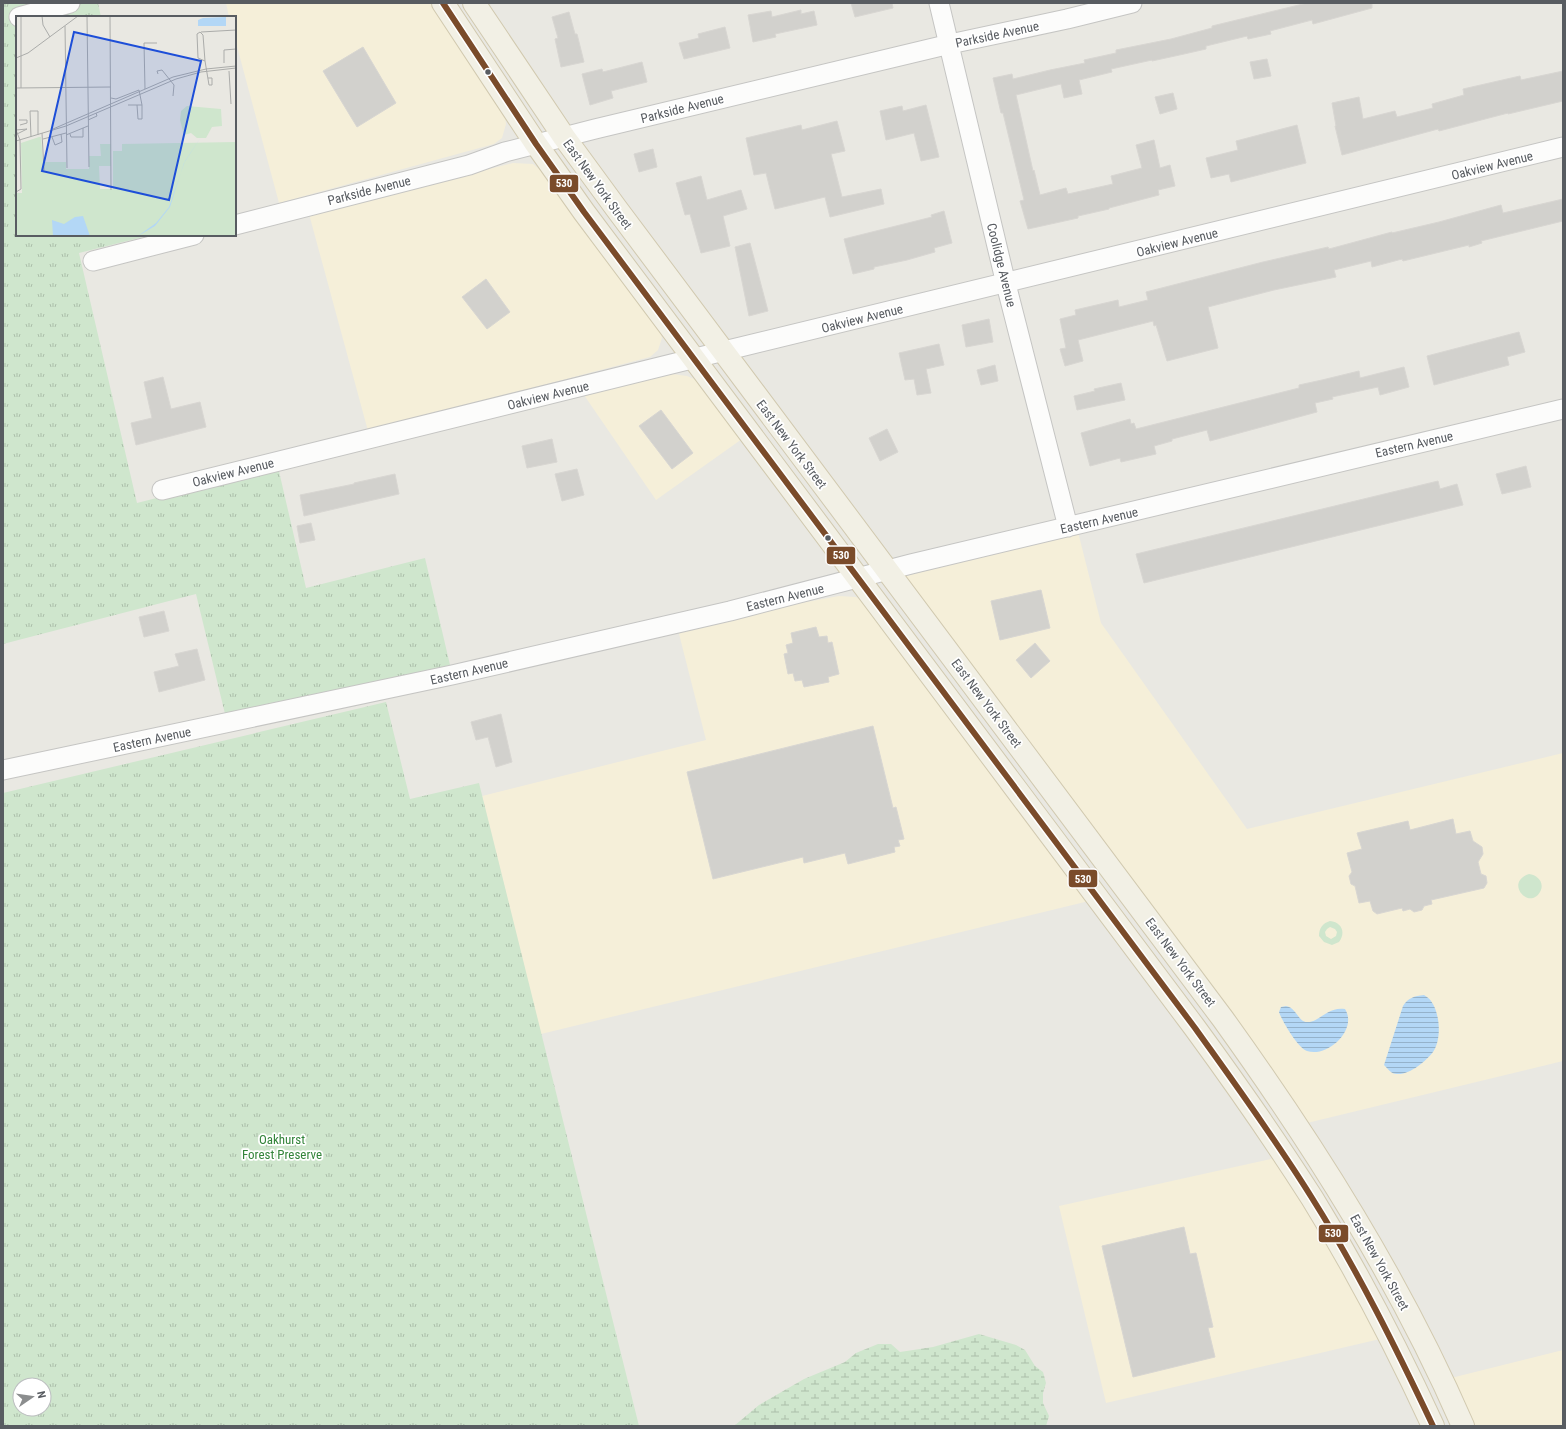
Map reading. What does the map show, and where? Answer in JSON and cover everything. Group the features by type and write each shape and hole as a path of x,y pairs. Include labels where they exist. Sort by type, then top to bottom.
{"main road":[{"name":"East New York Street","path":"443,3 536,144 693,359 1196,1028 1245,1096 1312,1198 1352,1266 1386,1329 1433,1426"},
{"name":"East New York Street","path":"474,3 564,137 616,208 1223,1019 1295,1121 1325,1168 1384,1268 1437,1370 1463,1426"}],"street":[{"path":"23,16 70,3"},
{"name":"Coolidge Avenue","path":"939,3 1006,284 1068,527"},
{"name":"Parkside Avenue","path":"236,224 463,166 506,152 564,137 950,44 1067,19 1132,3"},
{"name":"Oakview Avenue","path":"162,490 724,351 1006,284 1563,147"},
{"path":"93,261 190,236"},
{"name":"Eastern Avenue","path":"3,770 452,675 730,611 1068,527 1563,409"}],"shaded area":[{"path":"226,3 433,3 505,116 506,124 502,138 494,144 279,203 236,43 236,16 229,16"},
{"path":"513,163 533,164 546,175 658,325 662,338 658,350 650,357 368,431 309,214"},
{"path":"672,374 687,376 699,381 742,439 656,500 584,395"},
{"path":"1078,532 1101,623 1247,829 1563,753 1563,1061 1307,1123 902,577"},
{"path":"839,596 856,597 867,604 1089,901 541,1034 482,796 706,740 677,626"},
{"path":"1275,1158 1312,1217 1380,1339 1106,1403 1059,1206"},
{"path":"1563,1350 1563,1426 1473,1426 1451,1378"}],"green space":[{"path":"3,3 98,3 101,16 16,16 16,236 147,236 79,253 137,503 278,467 306,588 425,558 450,665 226,718 196,594 3,644"},
{"name":"Oakhurst Forest Preserve","path":"386,702 410,799 479,783 639,1426 3,1426 3,793"},
{"path":"1529,874 1538,878 1542,886 1540,892 1535,897 1530,898 1525,897 1519,888 1519,883 1522,878"},
{"path":"1330,921 1337,923 1342,928 1341,939 1339,942 1332,945 1324,942 1319,936 1321,928","holes":["1330,927 1335,929 1337,932 1336,936 1331,939 1326,936 1325,932 1327,929"]},
{"path":"979,1334 1016,1345 1025,1350 1035,1366 1043,1372 1046,1383 1043,1393 1043,1403 1049,1416 1046,1426 734,1426 759,1405 804,1379 845,1362 856,1353 878,1344 891,1344 900,1352 933,1347"}],"water":[{"path":"1424,995 1434,1006 1438,1019 1439,1033 1436,1047 1433,1052 1417,1067 1402,1074 1393,1073 1384,1065 1403,1006 1412,998"},
{"path":"1286,1006 1293,1009 1301,1020 1307,1022 1311,1022 1333,1010 1345,1009 1348,1017 1348,1025 1339,1040 1332,1046 1315,1052 1307,1051 1303,1049 1295,1040 1279,1012 1281,1007"}],"building":[{"path":"851,3 892,3 893,8 855,17"},
{"path":"1307,3 1372,3 1372,8 1313,24 1312,20 1270,31 1271,34 1248,39 1247,36 1206,46 1206,49 1111,69 1112,72 1079,80 1082,94 1064,98 1061,84 1016,95 1033,171 1034,170 1040,195 1066,188 1068,194 1113,184 1111,176 1142,168 1136,145 1154,140 1160,168 1170,165 1175,186 1158,190 1159,195 1078,216 1078,218 1028,229 1020,201 1024,200 993,78 1012,74 1013,79 1085,63 1084,60 1116,53 1116,50 1171,39 1212,28 1212,26"},
{"path":"801,10 801,14 814,11 817,25 775,34 776,37 753,42 748,15 771,11 772,17"},
{"path":"569,12 575,34 577,34 584,62 561,67 555,39 558,38 552,17"},
{"path":"725,27 730,48 684,59 679,43 699,38 698,34"},
{"path":"363,47 396,103 357,127 323,71"},
{"path":"1267,59 1271,76 1254,79 1250,62"},
{"path":"642,62 647,82 611,91 613,98 590,105 582,74 602,69 603,72"},
{"path":"1563,71 1563,101 1508,113 1439,131 1438,129 1342,155 1335,126 1332,103 1359,97 1363,119 1395,111 1397,117 1433,108 1432,104 1464,95 1463,89 1520,76 1521,80"},
{"path":"1173,93 1177,109 1160,114 1155,97"},
{"path":"926,105 939,157 921,161 914,133 886,140 880,111 902,106 903,111"},
{"path":"837,121 845,151 831,154 842,197 881,189 884,204 830,217 825,197 775,209 766,173 754,175 746,138 801,125 802,130"},
{"path":"1297,125 1306,163 1231,182 1229,174 1211,178 1206,158 1238,150 1236,141"},
{"path":"653,149 657,167 639,172 634,154"},
{"path":"701,176 707,200 741,190 747,209 723,216 730,246 701,253 690,214 685,215 676,183"},
{"path":"1563,199 1563,221 1481,241 1482,243 1469,247 1469,245 1403,261 1402,259 1372,267 1371,261 1334,270 1336,277 1274,290 1208,307 1218,348 1167,361 1156,325 1154,326 1153,321 1078,340 1083,361 1065,366 1060,349 1066,348 1060,319 1076,315 1075,310 1118,300 1119,307 1148,300 1146,292 1263,262 1328,247 1329,249 1501,205 1503,213"},
{"path":"944,211 952,243 934,248 935,252 874,267 874,269 853,274 844,239 932,217 931,215"},
{"path":"750,243 768,311 749,316 735,247"},
{"path":"486,279 510,312 487,329 462,297"},
{"path":"989,319 993,342 966,347 962,325"},
{"path":"1519,332 1525,352 1507,357 1509,365 1434,385 1427,356"},
{"path":"939,344 944,365 926,369 931,393 917,395 914,379 905,380 899,353"},
{"path":"995,365 998,381 981,385 977,370"},
{"path":"1404,367 1409,387 1380,395 1378,387 1332,397 1333,399 1315,403 1317,412 1210,441 1207,430 1172,439 1172,441 1154,446 1156,454 1121,462 1120,458 1090,466 1081,433 1130,419 1131,424 1134,423 1136,429 1299,388 1299,385 1359,371 1360,378"},
{"path":"163,377 171,409 200,402 206,427 136,445 131,423 152,418 144,382"},
{"path":"1121,383 1125,400 1077,410 1074,396 1095,391 1094,389"},
{"path":"661,410 693,453 672,469 639,426"},
{"path":"887,429 898,452 880,461 869,438"},
{"path":"552,439 557,462 527,468 522,446"},
{"path":"1526,466 1531,487 1502,494 1496,474"},
{"path":"577,469 584,495 562,501 555,474"},
{"path":"395,474 399,494 304,516 300,495"},
{"path":"1438,481 1440,489 1457,484 1463,505 1144,583 1136,554"},
{"path":"311,523 315,540 300,543 297,526"},
{"path":"1041,590 1050,628 1000,640 991,601"},
{"path":"164,611 169,631 144,637 139,617"},
{"path":"816,627 819,637 827,636 828,643 832,642 839,674 828,677 829,682 804,687 802,680 795,681 793,673 788,674 784,654 788,653 786,645 793,643 791,633"},
{"path":"1035,643 1050,661 1031,678 1016,660"},
{"path":"197,649 205,680 159,692 154,672 179,666 175,654"},
{"path":"501,714 512,762 496,767 488,737 476,740 471,722"},
{"path":"873,726 893,808 896,807 904,839 898,840 900,846 894,847 895,852 848,864 845,853 804,863 803,857 713,879 687,772"},
{"path":"1453,819 1456,834 1470,831 1473,841 1482,847 1483,854 1478,862 1481,874 1486,876 1487,883 1484,888 1431,900 1432,904 1424,906 1422,910 1414,912 1410,909 1403,911 1402,908 1377,914 1373,911 1370,901 1359,903 1355,886 1351,884 1349,876 1352,872 1347,853 1362,849 1357,833 1408,821 1410,830"},
{"path":"1184,1227 1190,1254 1196,1253 1213,1327 1208,1328 1215,1357 1133,1377 1102,1246"}],"transit line":[{"name":"530","path":"443,3 536,144 584,212 1195,1028 1255,1112 1298,1176 1345,1253 1391,1339 1433,1426"}]}
